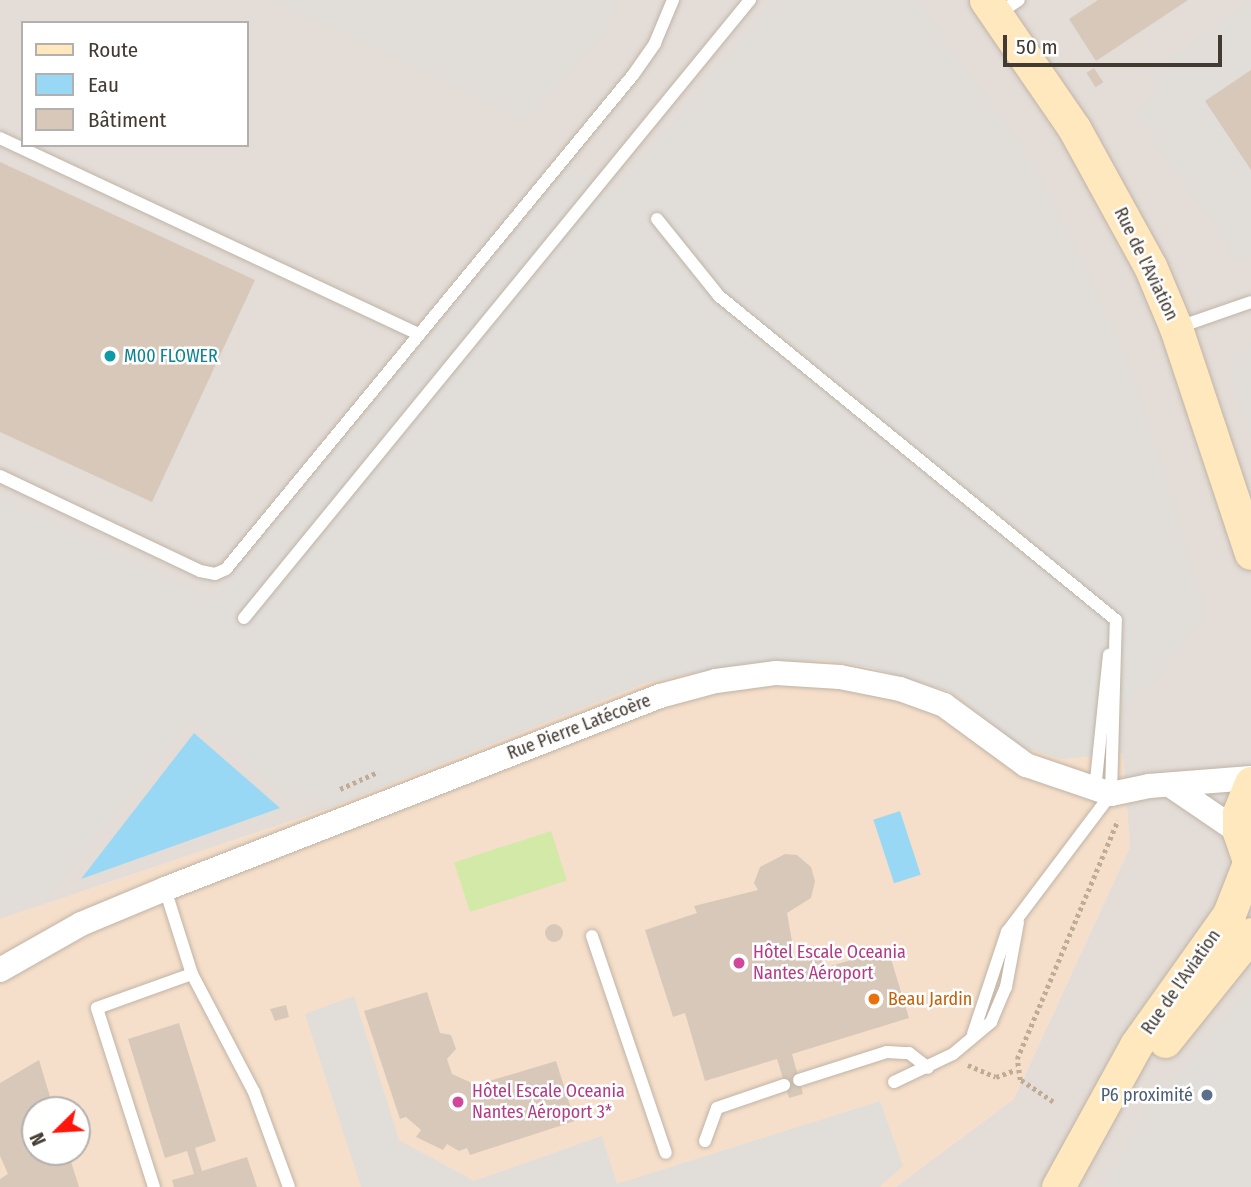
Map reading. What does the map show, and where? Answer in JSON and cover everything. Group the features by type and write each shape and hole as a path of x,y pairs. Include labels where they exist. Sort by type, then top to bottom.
{"main road":[{"name":"Rue de l'Aviation","path":"1001,5 1102,176 1150,266 1176,328 1251,553"},
{"path":"1250,865 1238,832 1239,813 1251,780"},
{"name":"Rue de l'Aviation","path":"1064,1183 1136,1045 1229,914 1250,865"},
{"name":"Rue de l'Aviation","path":"1110,1099 1153,1056 1251,934"}],"street":[{"name":"Rue Pierre Latécoère","path":"0,970 81,924 166,889 660,696 716,681 776,673 840,677 921,695 955,712 1026,765 1110,792 1251,780"},
{"path":"1170,785 1238,832"}],"lane":[{"path":"0,476 215,574 236,559 633,75 655,43 673,0"},
{"path":"244,618 750,0"},
{"path":"0,138 419,334"},
{"path":"657,219 719,296 1116,620 1102,684 1110,792 1018,922 1007,932 997,955 973,1034"},
{"path":"1176,328 1251,302"},
{"path":"166,889 192,974 254,1092 289,1187"},
{"path":"894,1082 953,1055 973,1034 991,1022 1006,987 1018,922"},
{"path":"592,936 666,1153"},
{"path":"154,1187 97,1008 192,974"},
{"path":"799,1080 887,1052 909,1054 929,1068"},
{"path":"705,1141 717,1108 784,1085"}],"path":[{"path":"953,1055 983,1075 996,1077 1015,1070 1118,824 1110,792"},
{"path":"1015,1070 1020,1080 1053,1102"}],"shaded area":[{"path":"0,0 1251,0 1251,1187 896,1187 1014,1099 1130,847 1123,753 1062,759 949,691 873,668 828,660 745,663 647,682 326,809 0,919"},
{"path":"273,0 619,0 604,33 527,121"},
{"path":"774,0 916,0 1034,164 1129,361 1206,612 1156,681 1120,707 1123,753 1062,759 1022,747 949,691 873,668 828,660 745,663 647,682 326,809 319,796 290,799 192,719 47,897 0,914 0,498 212,599 569,168 617,190"},
{"path":"1251,3 1251,70 1205,101 1251,170 1251,257 1240,264 1134,110 1161,91 1149,73"},
{"path":"1251,345 1251,438 1227,362"},
{"path":"828,660 912,678 1099,755 1123,753 1130,847 1014,1099 896,1187 0,1187 0,919 326,809 647,682 745,663"},
{"name":"P6 proximité","path":"1251,988 1251,1187 1102,1187 1147,1113"},
{"path":"354,996 399,1140 474,1181 602,1136 617,1184 880,1101 903,1166 879,1187 361,1187 305,1014"}],"green space":[{"path":"551,831 567,880 470,912 454,863"}],"water":[{"path":"194,733 280,808 81,879"},
{"path":"900,811 921,875 894,883 873,820"}],"building":[{"path":"1098,0 1188,0 1096,61 1069,19"},
{"path":"1094,68 1103,82 1096,87 1086,73"},
{"path":"1251,70 1251,170 1205,101"},
{"name":"M00 FLOWER","path":"0,162 255,280 152,502 0,432"},
{"name":"Hôtel Escale Oceania Nantes Aéroport","path":"785,854 797,855 811,867 815,881 811,898 787,913 795,958 818,950 824,968 888,949 909,1018 792,1054 803,1094 789,1098 777,1059 705,1081 685,1013 673,1017 645,930 697,913 694,906 758,890 754,883 760,867"},
{"path":"554,924 560,927 563,933 560,939 554,942 548,939 545,933 548,927"},
{"path":"427,992 440,1033 451,1035 456,1049 447,1059 452,1074 476,1085 556,1061 575,1121 470,1155 467,1148 459,1151 447,1144 443,1150 416,1137 421,1130 406,1117 400,1119 364,1011"},
{"path":"286,1005 289,1017 275,1021 270,1009"},
{"path":"179,1023 216,1141 195,1148 202,1171 247,1157 257,1187 174,1187 172,1180 194,1174 187,1151 165,1158 128,1039"},
{"path":"39,1060 50,1096 21,1096 21,1166 72,1166 79,1187 0,1187 0,1179 8,1174 0,1156 0,1083"}],"place":[{"name":"M00 FLOWER","path":"110,356"},
{"name":"Hôtel Escale Oceania Nantes Aéroport","path":"739,963"},
{"name":"Beau Jardin","path":"874,999"},
{"name":"P6 proximité","path":"1207,1095"},
{"name":"Hôtel Escale Oceania Nantes Aéroport 3*","path":"458,1102"}]}
